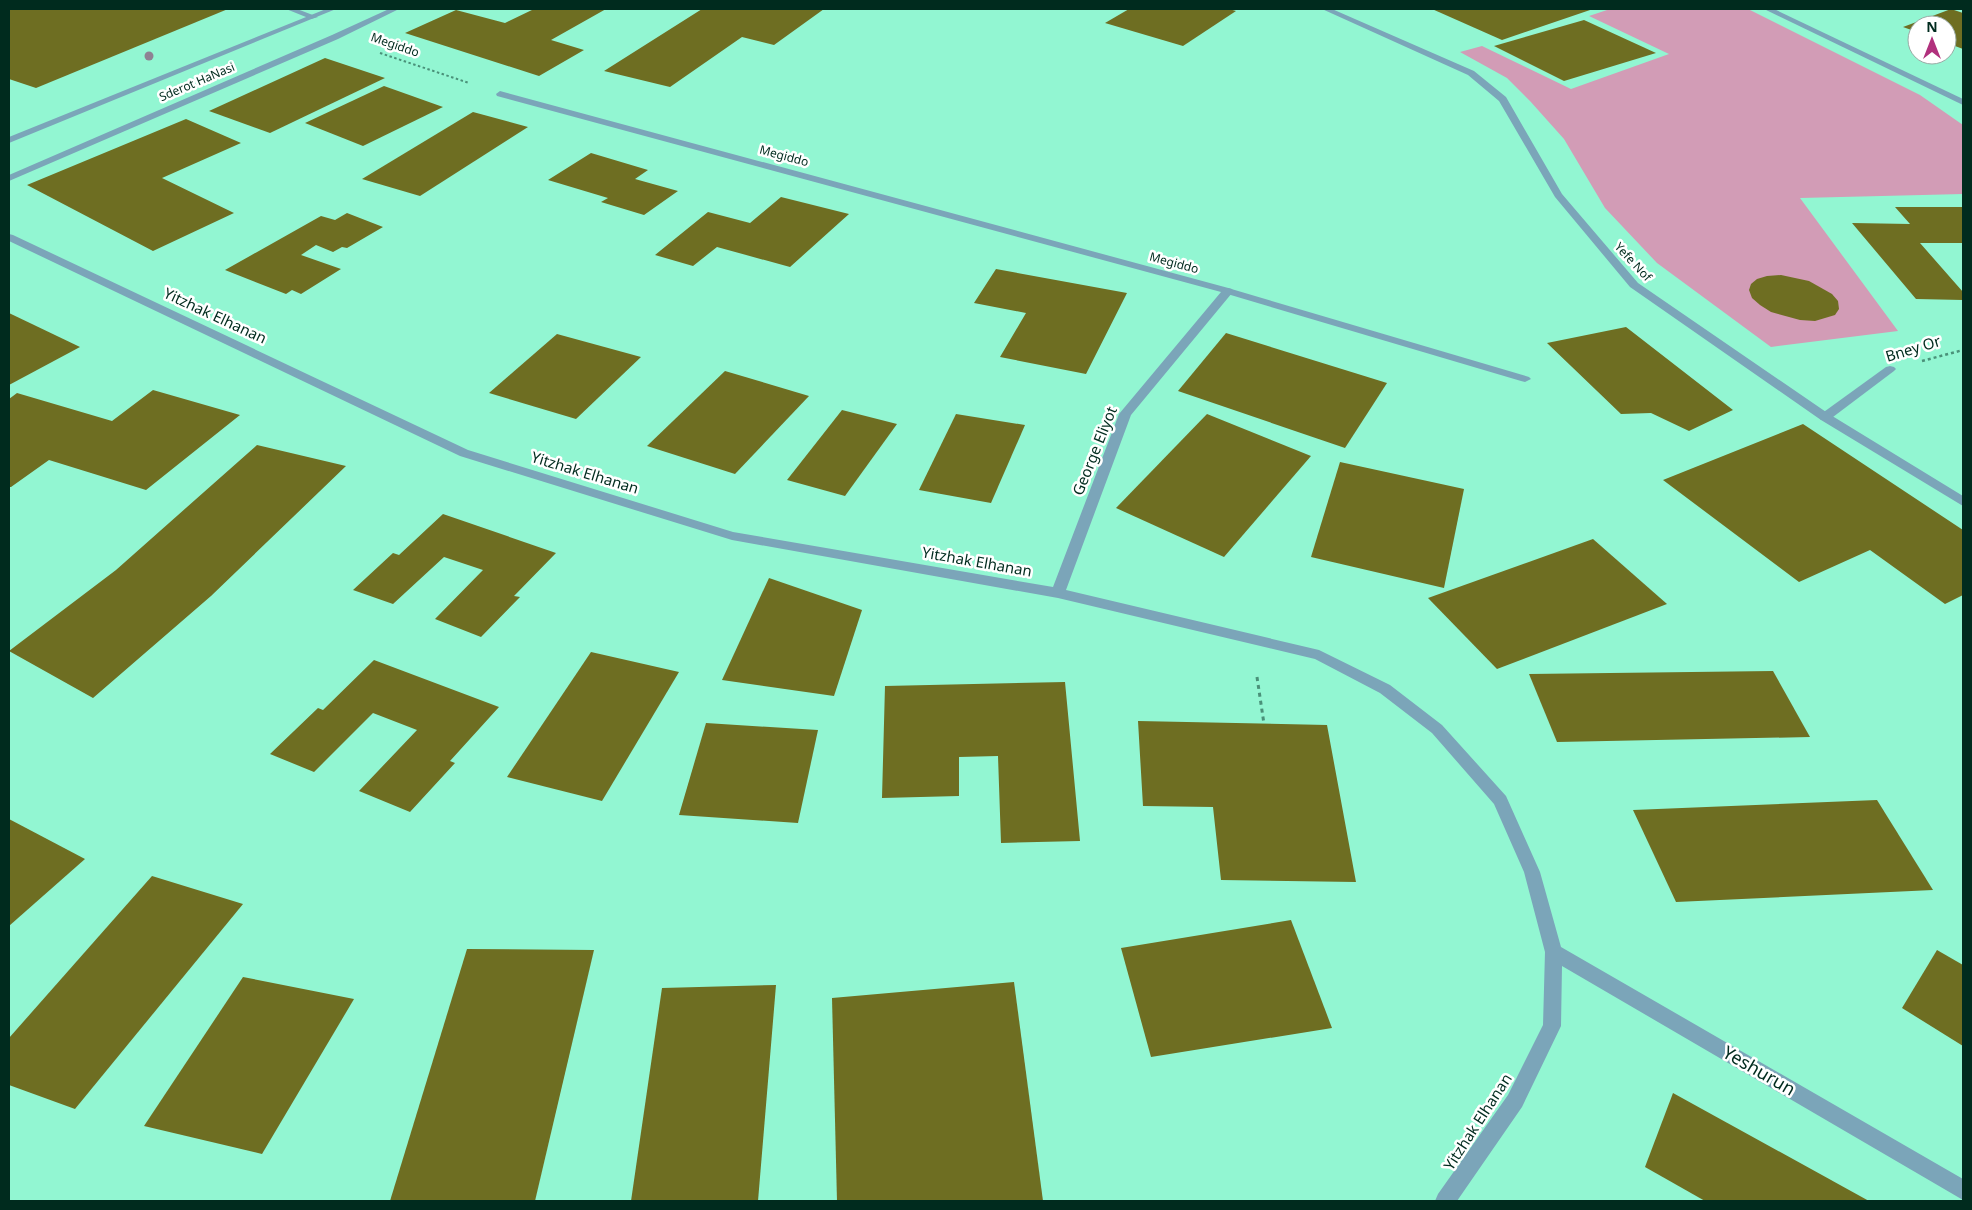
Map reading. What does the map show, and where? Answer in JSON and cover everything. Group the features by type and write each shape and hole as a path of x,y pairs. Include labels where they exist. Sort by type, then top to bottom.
{"street":[{"path":"290,9 314,17"},
{"name":"Sderot HaNasi","path":"9,140 332,9"},
{"name":"Sderot HaNasi","path":"9,178 335,38 395,9"},
{"name":"Yefe Nof","path":"1326,9 1470,73 1496,93 1503,99 1558,195 1634,285 1824,417 1963,502"},
{"path":"1768,9 1963,102"},
{"name":"Megiddo","path":"500,94 553,106 1228,291"},
{"name":"Yitzhak Elhanan","path":"9,237 464,453 732,536 1058,593 1318,655 1385,689 1437,729 1500,800 1532,872 1554,952 1552,1026 1515,1101 1445,1201"},
{"name":"George Eliyot","path":"1058,593 1125,414 1228,291"},
{"name":"Bney Or","path":"1824,417 1890,369"},
{"name":"Yeshurun","path":"1554,952 1963,1190"}],"lane":[{"path":"1228,291 1524,379"}],"path":[{"name":"Megiddo","path":"335,38 500,94"},
{"name":"Bney Or","path":"1890,369 1963,350"},
{"path":"1251,639 1264,724"}],"shaded area":[{"path":"1610,9 1748,9 1920,95 1963,125 1963,194 1800,198 1898,331 1771,347 1657,263 1605,208 1564,139 1530,101 1507,78 1460,52 1482,46 1571,89 1669,54 1589,16"}],"building":[{"path":"9,9 228,9 36,88 9,79"},
{"path":"534,9 606,9 551,40 584,50 539,76 405,33 456,10 505,23"},
{"path":"702,9 824,9 774,45 742,37 670,87 604,71"},
{"path":"1129,9 1229,9 1236,11 1183,46 1105,23"},
{"path":"1432,9 1593,9 1502,40"},
{"path":"1951,9 1963,13 1963,49 1957,47 1957,15 1935,15"},
{"path":"1584,20 1656,53 1564,81 1494,46"},
{"path":"325,58 385,78 270,133 209,111"},
{"path":"384,86 443,107 363,146 305,123"},
{"path":"473,112 528,127 420,196 362,179"},
{"path":"186,119 241,143 162,178 234,213 153,251 27,185"},
{"path":"591,153 648,170 635,179 678,191 644,215 601,202 608,198 548,180"},
{"path":"781,197 849,214 790,267 717,247 693,266 655,255 708,212 750,223"},
{"path":"1895,207 1963,207 1963,243 1920,243 1963,292 1963,300 1916,299 1852,223 1910,224"},
{"path":"347,213 383,227 347,248 342,247 333,252 316,245 301,255 341,269 301,294 292,290 286,294 225,270 321,216 335,220"},
{"path":"996,269 1127,293 1086,374 1000,357 1026,313 974,303"},
{"path":"1781,275 1809,281 1832,294 1838,301 1839,309 1835,315 1815,321 1800,320 1771,312 1752,298 1749,290 1751,284 1757,279"},
{"path":"9,313 80,347 9,385"},
{"path":"1626,327 1733,410 1689,431 1651,413 1621,414 1547,343"},
{"path":"1226,333 1387,383 1345,448 1178,391"},
{"path":"557,334 641,357 576,419 489,393"},
{"path":"725,371 809,396 735,474 647,446"},
{"path":"153,390 240,415 146,490 49,460 9,487 9,399 17,393 112,421"},
{"path":"842,410 897,424 845,496 787,480"},
{"path":"956,414 1025,425 991,503 919,490"},
{"path":"1207,414 1311,456 1224,557 1116,508"},
{"path":"1803,424 1963,530 1963,595 1945,604 1870,550 1799,582 1663,480"},
{"path":"257,445 346,466 211,596 93,698 9,651 116,570"},
{"path":"1340,462 1464,489 1444,588 1311,557"},
{"path":"443,514 556,553 514,596 520,597 481,637 435,619 483,570 444,557 393,604 353,590 393,553 399,555"},
{"path":"1593,539 1667,604 1497,669 1428,598"},
{"path":"769,578 862,610 834,696 722,680"},
{"path":"591,652 679,672 602,801 507,777"},
{"path":"374,660 499,707 450,761 455,763 410,812 359,791 417,730 373,713 314,772 270,754 318,708 323,710"},
{"path":"1773,671 1810,737 1557,742 1529,674"},
{"path":"1065,682 1080,841 1001,843 998,756 959,757 959,796 882,798 885,686"},
{"path":"1138,721 1327,725 1356,882 1221,880 1213,807 1143,806"},
{"path":"706,723 818,730 798,823 679,815"},
{"path":"1877,800 1933,890 1676,902 1633,810"},
{"path":"9,819 85,859 9,926"},
{"path":"152,876 243,904 75,1109 9,1085 9,1038"},
{"path":"1291,920 1332,1028 1151,1057 1121,948"},
{"path":"467,949 594,950 535,1201 390,1201"},
{"path":"1937,950 1963,965 1963,1046 1902,1008"},
{"path":"243,977 354,999 262,1154 144,1126"},
{"path":"1014,982 1043,1201 837,1201 832,998"},
{"path":"776,985 758,1201 631,1201 662,988"},
{"path":"1673,1093 1869,1201 1705,1201 1645,1167"}]}
